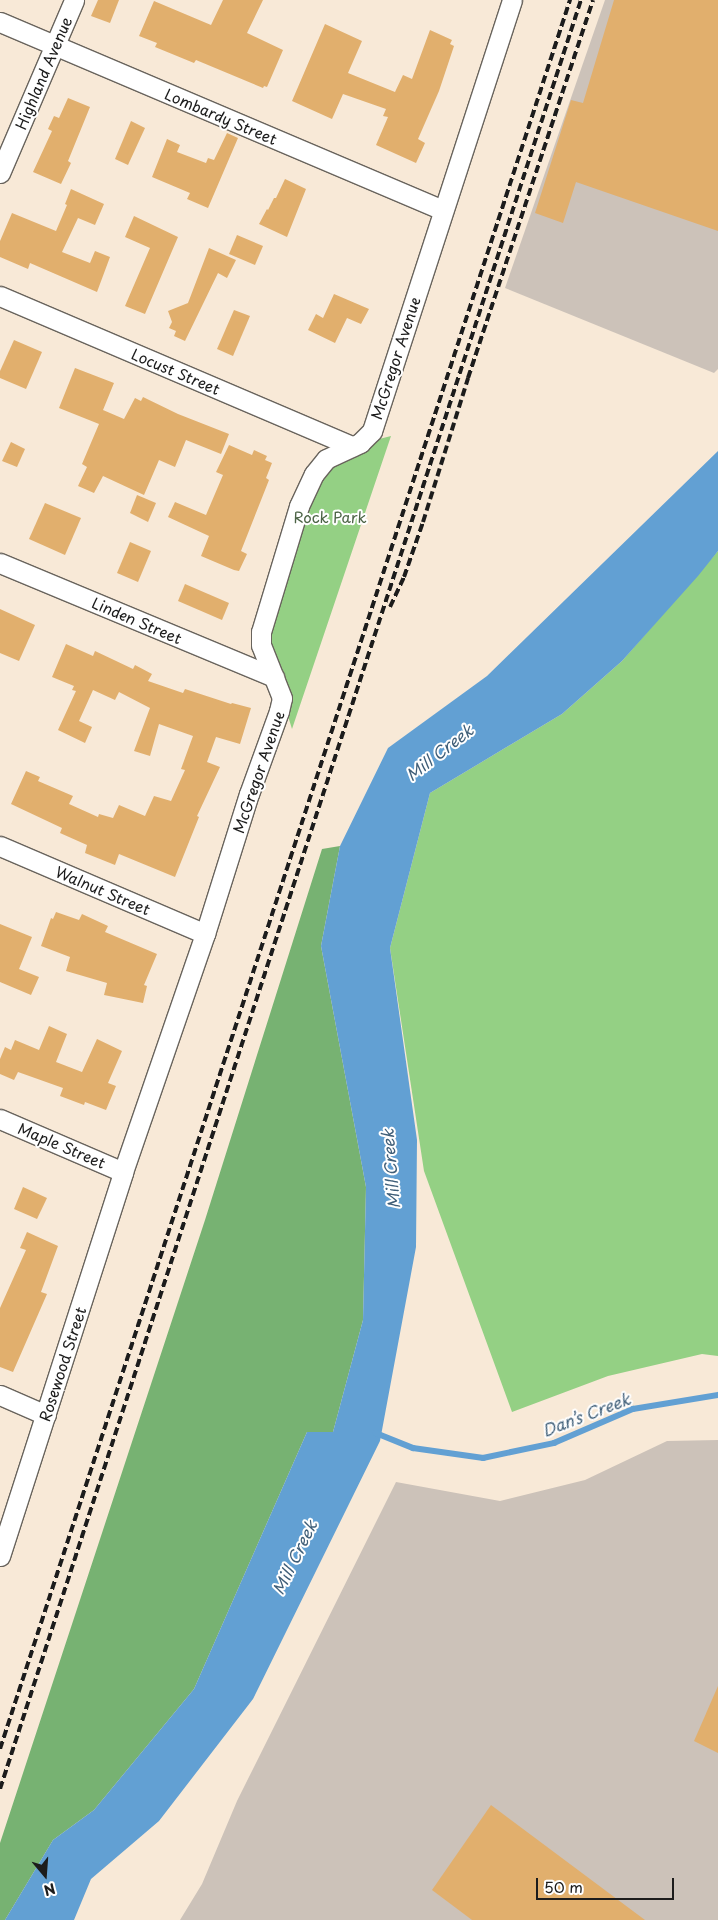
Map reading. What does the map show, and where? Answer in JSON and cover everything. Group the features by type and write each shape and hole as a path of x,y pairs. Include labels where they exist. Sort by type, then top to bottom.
{"street":[{"name":"Highland Avenue","path":"0,173 74,0"},
{"name":"McGregor Avenue","path":"123,1172 206,934 249,794 279,711 282,698 261,645 261,632 299,506 318,468 336,453 364,440 372,430 442,210 512,0"},
{"name":"Lombardy Street","path":"0,22 442,210"},
{"name":"Locust Street","path":"0,296 352,446"},
{"name":"Linden Street","path":"0,563 274,677"},
{"name":"Walnut Street","path":"0,846 206,934"},
{"name":"Maple Street","path":"0,1119 123,1172"},
{"name":"Rosewood Street","path":"0,1556 123,1172"},
{"path":"0,1395 46,1415"}],"shaded area":[{"path":"605,0 718,0 718,369 714,373 505,288"},
{"path":"718,1440 718,1920 180,1920 202,1884 237,1801 396,1482 500,1501 585,1480 667,1441"}],"green space":[{"name":"Rock Park","path":"391,436 292,729 278,684 261,645 314,474 352,446"},
{"path":"718,551 718,1356 702,1354 608,1376 512,1412 424,1171 390,948 430,793 562,714 622,661"},
{"path":"340,846 321,946 366,1187 363,1320 333,1432 307,1432 194,1689 94,1810 53,1840 5,1920 0,1920 0,1843 205,1220 322,849"}],"water":[{"name":"Mill Creek","path":"718,451 718,551 698,576 622,661 562,714 430,793 390,948 417,1140 416,1247 380,1441 253,1699 159,1821 91,1879 74,1920 5,1920 53,1840 94,1810 194,1689 307,1432 333,1432 363,1320 366,1187 321,946 340,846 388,748 487,676"}],"building":[{"path":"98,0 119,0 110,23 91,16"},
{"path":"223,0 263,0 247,33 283,50 267,87 264,86 263,88 196,60 194,63 155,47 157,43 139,36 154,1 211,25"},
{"path":"614,0 718,0 718,231 576,182 563,223 535,213 571,100 583,103"},
{"path":"325,24 362,41 348,73 395,92 403,75 412,79 430,30 452,40 450,44 454,46 439,91 418,139 425,143 416,163 376,145 388,117 383,116 386,109 343,94 332,119 292,101"},
{"path":"68,98 90,107 68,161 71,163 61,184 33,172 52,131 48,129 54,116 59,118"},
{"path":"131,121 145,128 128,165 115,159"},
{"path":"227,133 238,138 208,208 187,199 190,193 152,177 167,139 180,145 177,152 206,163 208,158 214,160"},
{"path":"285,179 306,189 287,237 259,224 274,198 276,198"},
{"path":"71,189 104,204 95,225 78,218 62,252 90,263 95,251 110,257 97,292 30,263 28,269 0,257 0,241 12,213 56,231 67,205 65,204"},
{"path":"134,216 178,237 145,314 125,306 150,248 125,237"},
{"path":"237,235 263,246 255,265 229,254"},
{"path":"209,248 236,260 227,278 218,273 185,341 174,336 176,331 169,328 172,322 168,311 188,303"},
{"path":"334,294 369,309 361,324 347,318 335,343 308,330 316,314 323,318"},
{"path":"234,310 250,316 233,356 217,349"},
{"path":"14,340 42,352 26,389 0,378 0,371"},
{"path":"75,368 114,383 103,410 124,419 135,398 141,401 143,397 178,414 229,434 221,454 186,440 175,467 159,460 144,495 103,476 94,493 78,486 87,467 82,464 99,424 59,408"},
{"path":"11,442 25,449 17,467 2,461"},
{"path":"229,445 252,455 254,450 267,456 265,460 272,463 266,478 269,480 241,551 247,554 239,571 201,556 209,536 168,517 175,502 206,515 223,475 216,472"},
{"path":"137,495 156,503 148,522 130,513"},
{"path":"45,503 81,518 65,555 29,539"},
{"path":"130,542 151,551 138,582 117,573"},
{"path":"185,584 229,603 222,620 178,601"},
{"path":"0,609 35,625 19,661 0,653"},
{"path":"66,644 93,656 95,651 133,669 135,665 152,674 148,681 183,693 185,689 231,704 251,708 240,744 216,737 207,762 220,767 197,816 199,817 175,877 119,854 115,865 85,853 87,845 60,833 62,828 11,804 26,771 40,777 38,781 73,796 69,804 98,817 99,814 113,818 119,805 145,816 154,796 171,801 185,770 181,769 193,736 159,724 150,756 134,751 150,708 119,692 115,700 93,690 79,721 92,727 85,743 58,730 76,691 72,690 74,686 52,677"},
{"path":"56,912 79,920 82,914 108,926 105,932 157,954 144,985 147,986 143,1003 104,995 107,983 66,971 70,957 41,946 51,918 53,919"},
{"path":"0,924 32,937 19,969 39,977 31,995 0,982"},
{"path":"49,1026 67,1034 56,1062 82,1072 97,1039 122,1051 108,1083 116,1086 106,1110 85,1102 84,1105 60,1096 63,1088 18,1072 14,1080 0,1074 0,1059 5,1047 11,1050 15,1040 39,1050"},
{"path":"23,1187 47,1198 37,1219 14,1209"},
{"path":"27,1232 58,1246 41,1292 47,1294 13,1372 0,1367 0,1308 26,1250 20,1248"},
{"path":"718,1686 718,1753 694,1741"},
{"path":"491,1805 645,1920 472,1920 432,1890"}],"waterway":[{"name":"Dan’s Creek","path":"376,1433 413,1448 483,1458 554,1443 633,1409 718,1395"}],"railway":[{"path":"0,1749 570,0"},
{"path":"0,1789 581,0"},
{"path":"390,607 404,577 423,522 468,378 593,0"}]}
